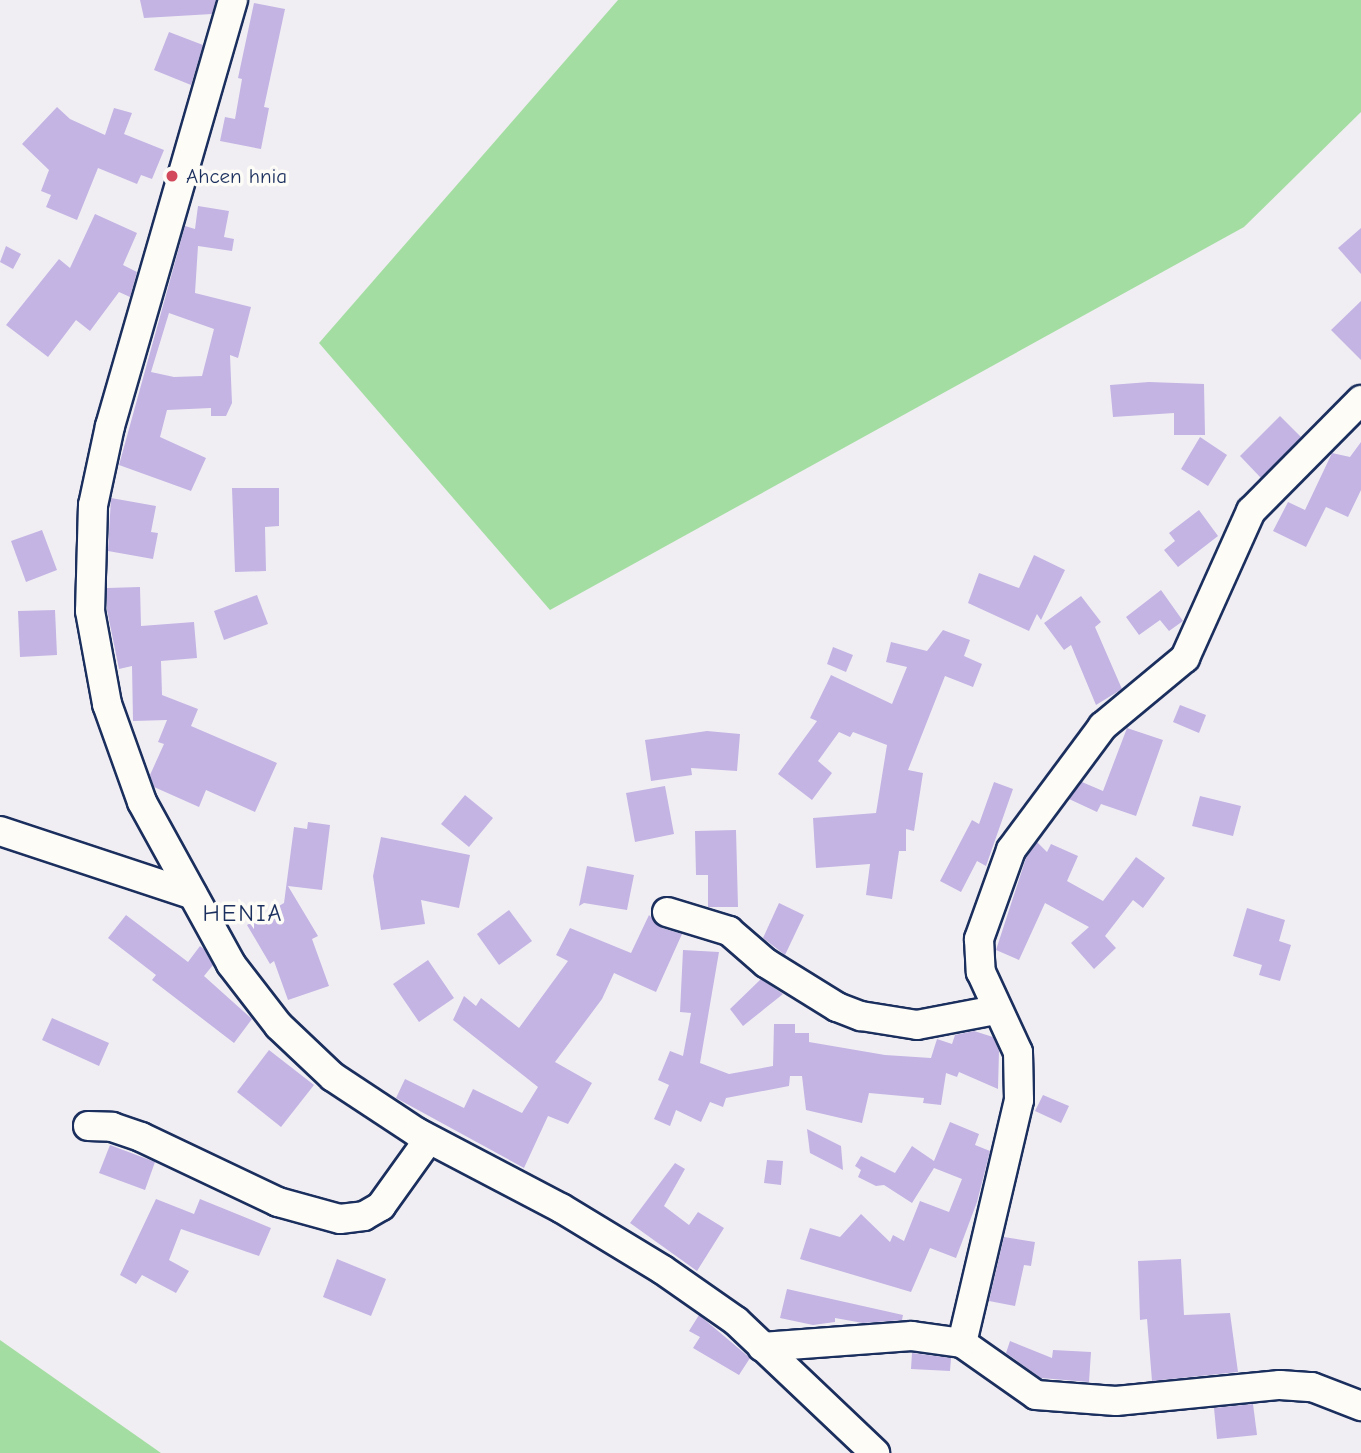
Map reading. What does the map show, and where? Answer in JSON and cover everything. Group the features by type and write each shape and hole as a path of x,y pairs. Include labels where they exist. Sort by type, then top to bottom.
{"street":[{"path":"233,0 110,426 93,505 90,611 107,704 142,802 231,964 279,1026 333,1077 429,1139 561,1208 663,1270 736,1321 875,1453"},
{"path":"962,1343 1018,1100 1017,1052 981,972 979,939 1011,850 1103,726 1185,658 1251,511 1361,400"},
{"path":"0,831 193,895"},
{"path":"667,912 729,931 766,963 837,1007 861,1016 917,1025 996,1010"},
{"path":"88,1126 112,1127 141,1137 278,1202 340,1219 363,1216 381,1206 429,1139"},
{"path":"762,1347 912,1336 962,1343 1036,1395 1116,1401 1280,1385 1312,1387 1361,1406"}],"green space":[{"path":"618,0 1361,0 1361,112 1244,227 550,610 319,343"},
{"path":"0,1340 161,1453 0,1453"}],"building":[{"path":"140,0 216,0 212,14 144,18"},
{"path":"254,3 285,9 264,107 269,108 261,149 220,141 225,117 235,119 242,79 238,78"},
{"path":"169,32 203,45 191,85 154,70"},
{"path":"57,107 70,119 105,135 114,108 132,113 124,134 164,150 152,179 141,175 137,184 98,168 77,220 46,207 51,195 41,191 49,170 22,144"},
{"path":"198,206 229,211 224,237 234,239 232,251 198,246 195,293 251,307 238,358 230,355 232,403 226,416 211,416 211,408 167,410 160,437 206,458 191,491 119,465 185,226 195,229","holes":["169,313 214,329 202,376 174,377 151,372"]},
{"path":"95,214 137,233 123,265 137,272 130,297 119,292 90,331 76,320 48,357 6,325 59,259 70,268"},
{"path":"1361,228 1361,274 1338,248"},
{"path":"6,246 21,254 13,269 0,262"},
{"path":"1361,301 1361,360 1331,330"},
{"path":"1149,382 1204,384 1205,435 1174,435 1174,413 1113,417 1110,385"},
{"path":"1280,416 1301,437 1261,478 1240,456"},
{"path":"1200,437 1227,455 1208,486 1181,469"},
{"path":"1361,442 1361,490 1348,517 1326,507 1306,547 1273,531 1288,502 1305,510 1332,453 1350,457"},
{"path":"232,488 279,488 279,526 265,527 266,571 235,572"},
{"path":"111,498 156,506 151,532 158,533 153,559 108,551"},
{"path":"1199,510 1218,536 1178,567 1164,550 1175,541 1169,533"},
{"path":"42,530 57,570 26,582 11,541"},
{"path":"1034,555 1065,570 1041,620 1037,614 1029,631 968,603 979,573 1019,588"},
{"path":"140,587 141,626 194,622 197,658 161,661 162,695 198,709 191,726 277,763 255,812 206,790 199,807 154,787 150,775 164,744 158,742 167,720 133,721 132,666 119,669 107,610 107,588"},
{"path":"1161,590 1183,621 1169,631 1160,620 1139,635 1126,617"},
{"path":"257,595 268,624 224,640 214,611"},
{"path":"1081,596 1101,622 1095,627 1122,689 1096,705 1071,645 1064,650 1044,623"},
{"path":"55,610 57,655 20,657 18,611"},
{"path":"943,630 970,640 964,656 982,664 973,687 945,676 908,770 923,773 914,831 906,829 906,851 899,851 892,899 866,895 870,864 816,868 813,818 876,813 887,745 853,732 850,737 839,732 818,761 832,773 812,800 778,774 817,721 810,718 831,675 892,704 907,667 886,662 891,642 927,651"},
{"path":"833,647 853,655 846,672 827,664"},
{"path":"1180,705 1206,715 1199,733 1173,722"},
{"path":"1127,728 1163,740 1136,816 1101,804 1097,812 1069,799 1082,782 1103,791"},
{"path":"707,731 740,734 737,771 691,768 692,775 651,781 645,740"},
{"path":"994,782 1013,789 986,866 977,861 961,892 940,881 972,820 979,824"},
{"path":"665,786 674,834 635,842 626,793"},
{"path":"465,795 493,818 469,847 441,824"},
{"path":"1200,796 1241,806 1233,836 1192,826"},
{"path":"308,822 330,825 322,890 288,886 318,936 312,939 329,986 288,1000 274,961 270,964 247,925 284,903 294,827 307,829"},
{"path":"736,830 738,907 708,907 708,875 696,875 695,831"},
{"path":"381,837 470,855 459,908 421,900 425,924 381,930 373,876"},
{"path":"1037,842 1047,852 1051,844 1078,856 1067,881 1103,901 1136,857 1165,878 1143,908 1133,900 1105,936 1116,948 1094,969 1071,943 1089,927 1045,903 1019,960 996,950 1026,858"},
{"path":"587,866 634,875 627,910 584,903 579,906"},
{"path":"779,903 804,915 785,955 763,938"},
{"path":"1247,908 1285,920 1279,941 1291,945 1280,981 1259,975 1262,965 1233,956"},
{"path":"509,910 532,941 499,965 477,934"},
{"path":"126,915 188,962 200,946 204,949 213,965 204,976 252,1019 234,1043 152,980 156,975 108,938"},
{"path":"649,915 662,928 682,934 656,992 614,973 602,999 555,1062 592,1083 568,1124 548,1116 524,1168 396,1098 405,1079 464,1108 473,1089 522,1113 538,1087 453,1020 464,996 476,1006 481,998 519,1028 568,961 556,955 570,928 631,953"},
{"path":"683,950 719,952 700,1063 729,1074 773,1066 774,1024 795,1024 795,1033 809,1033 809,1042 885,1055 931,1058 937,1039 952,1044 955,1035 974,1031 993,1037 999,1051 998,1089 959,1072 957,1077 946,1073 941,1105 923,1103 924,1098 869,1093 862,1123 806,1110 802,1076 790,1076 789,1086 726,1098 723,1107 710,1102 701,1122 676,1110 670,1126 654,1119 669,1085 658,1080 670,1051 683,1056 691,1013 680,1012"},
{"path":"428,960 454,998 419,1022 393,984"},
{"path":"761,979 783,994 743,1026 730,1009"},
{"path":"52,1018 109,1043 99,1066 42,1040"},
{"path":"269,1050 314,1085 281,1127 237,1092"},
{"path":"1043,1095 1069,1106 1061,1123 1035,1111"},
{"path":"950,1122 979,1134 975,1145 990,1151 977,1202 956,1258 930,1248 911,1292 800,1259 810,1228 840,1237 861,1214 890,1242 893,1235 904,1241 920,1201 949,1212 962,1179 934,1168 912,1203 884,1185 876,1186 858,1177 861,1170 855,1166 861,1156 895,1173 912,1146 934,1161"},
{"path":"807,1129 841,1146 843,1170 810,1153"},
{"path":"110,1145 155,1162 145,1190 99,1173"},
{"path":"767,1160 783,1161 781,1185 764,1183"},
{"path":"675,1163 685,1169 664,1206 689,1225 698,1212 724,1228 697,1271 630,1223"},
{"path":"156,1199 194,1214 200,1199 271,1228 259,1256 181,1229 169,1260 189,1271 176,1293 142,1275 136,1284 120,1275"},
{"path":"1004,1237 1035,1242 1031,1266 1024,1265 1015,1306 989,1301"},
{"path":"337,1259 386,1279 371,1316 323,1297"},
{"path":"1181,1259 1184,1315 1230,1313 1238,1372 1152,1381 1147,1319 1140,1320 1138,1261"},
{"path":"787,1289 903,1315 902,1320 863,1323 835,1318 835,1322 813,1325 780,1318"},
{"path":"699,1315 750,1358 739,1375 693,1348 700,1337 689,1331"},
{"path":"1010,1341 1052,1358 1053,1350 1091,1352 1089,1382 1041,1378 1006,1353"},
{"path":"912,1353 951,1358 950,1371 911,1369"},
{"path":"1253,1404 1257,1435 1217,1439 1214,1408"}],"place":[{"name":"Ahcen hnia","path":"172,176"}],"district":[{"name":"HENIA","path":"243,914"}]}
